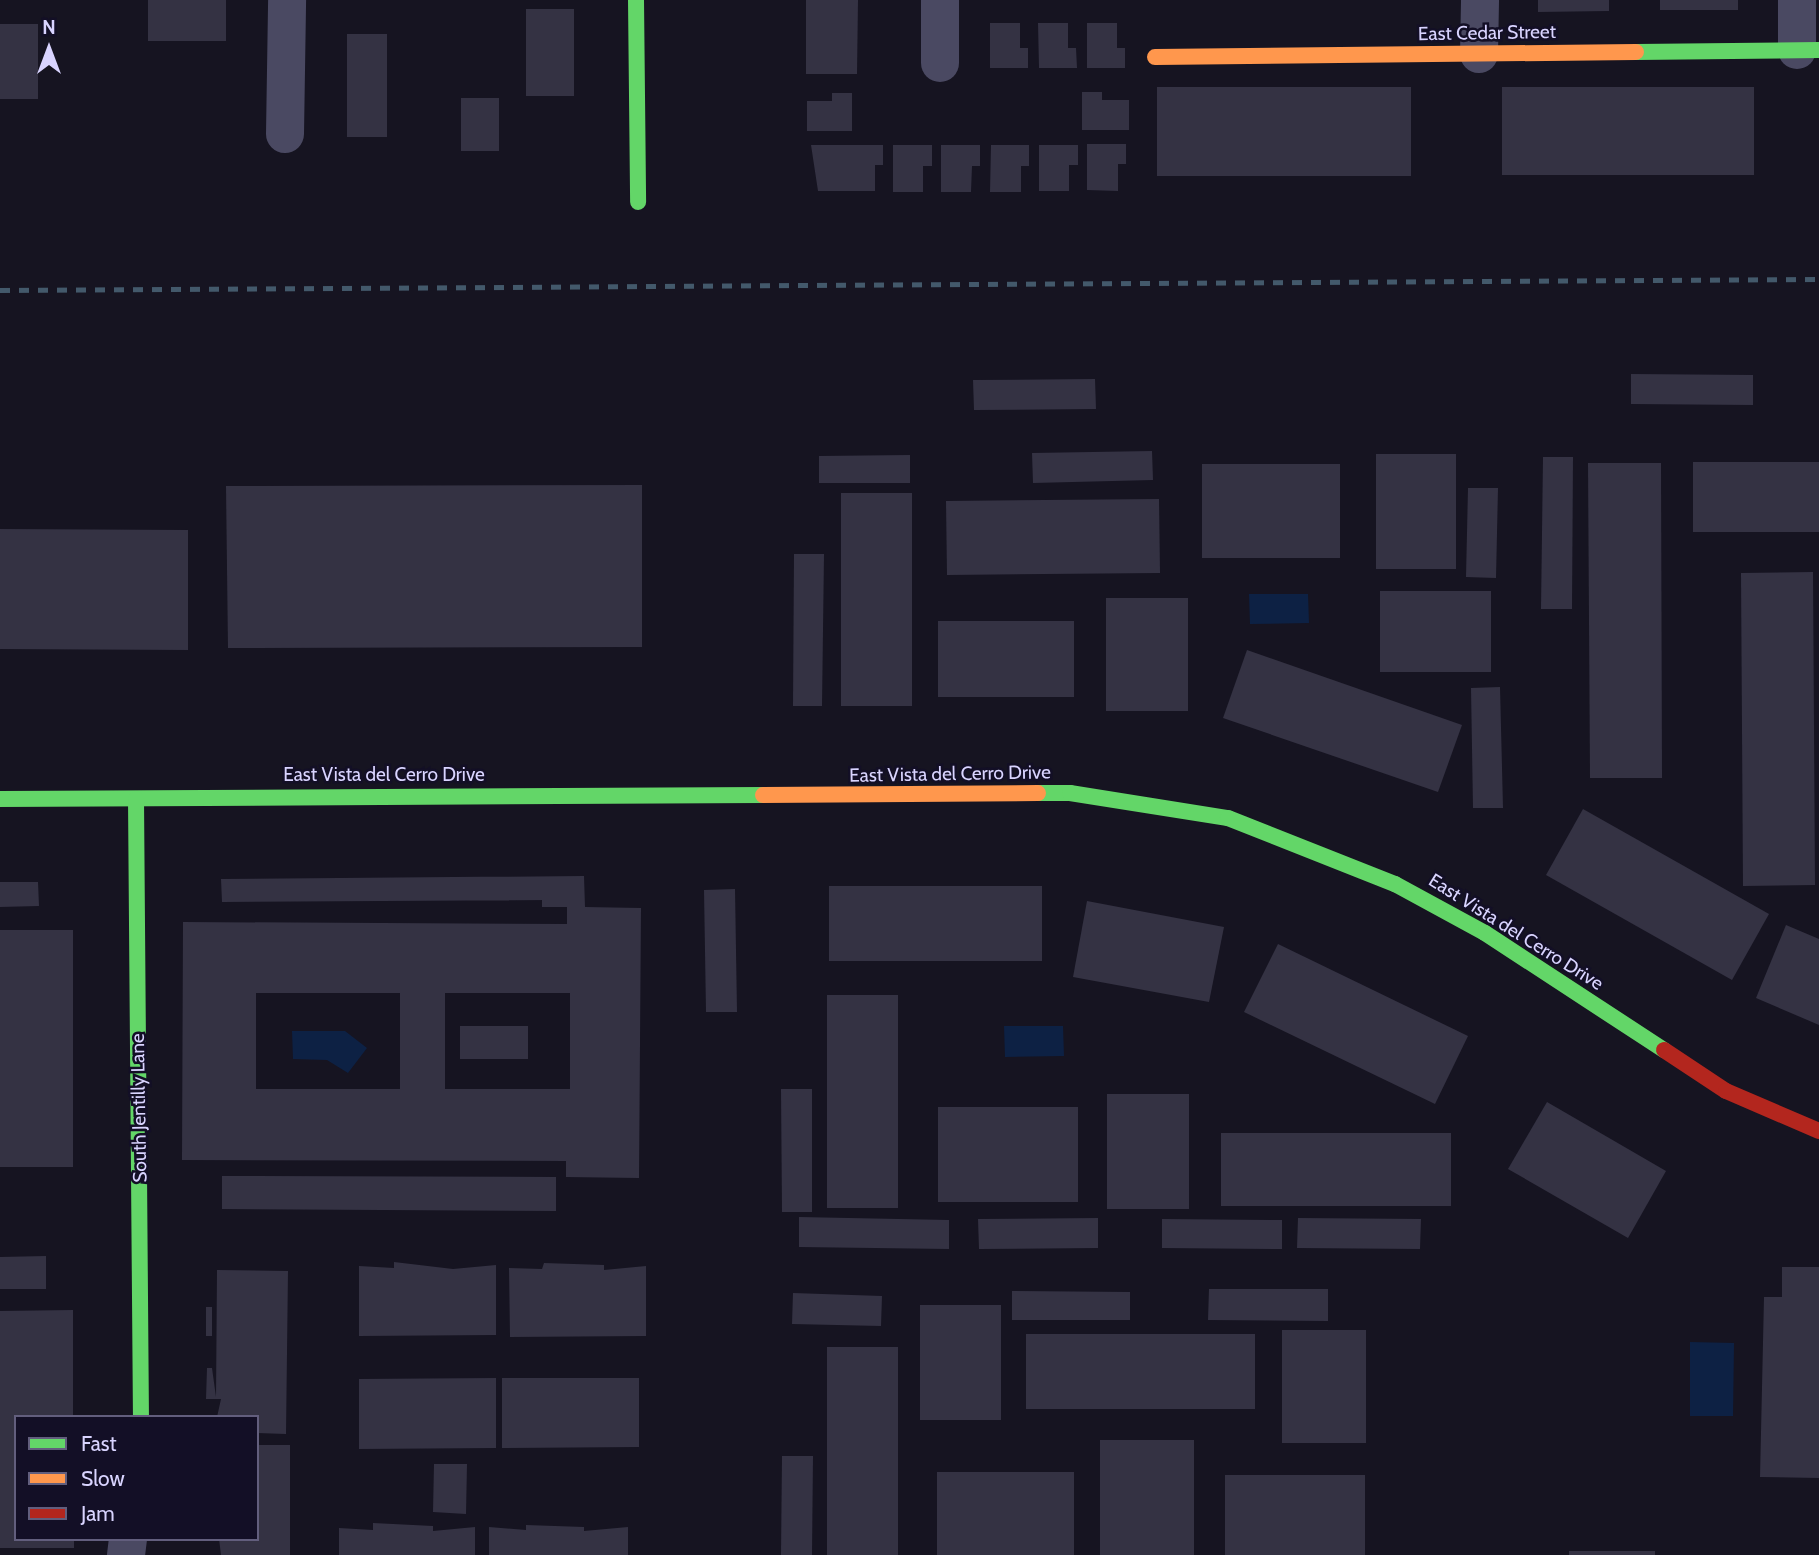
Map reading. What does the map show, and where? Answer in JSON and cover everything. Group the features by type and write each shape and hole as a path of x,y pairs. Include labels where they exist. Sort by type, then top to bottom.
{"street":[{"path":"285,134 287,0"},
{"path":"636,0 638,202"},
{"path":"940,0 940,63"},
{"path":"1479,54 1480,0"},
{"path":"1797,0 1808,50"},
{"name":"East Cedar Street","path":"1155,57 1808,50"},
{"name":"East Vista del Cerro Drive","path":"0,799 1070,793 1228,818 1395,884 1485,933 1726,1091 1819,1131"},
{"name":"South Jentilly Lane","path":"136,799 141,1415"}],"water":[{"path":"1249,594 1308,594 1309,623 1250,624"},
{"path":"1004,1026 1063,1026 1064,1056 1005,1057"},
{"path":"292,1031 345,1031 367,1048 348,1073 327,1060 293,1059"},
{"path":"1690,1342 1734,1343 1733,1416 1690,1416"}],"building":[{"path":"148,0 226,0 226,41 148,41"},
{"path":"806,0 858,0 857,74 806,74"},
{"path":"1538,0 1609,0 1609,11 1538,12"},
{"path":"1660,0 1738,0 1738,10 1660,10"},
{"path":"526,9 574,9 574,96 526,96"},
{"path":"990,23 1020,23 1020,48 1028,48 1028,68 990,68"},
{"path":"1038,23 1068,23 1068,48 1076,48 1077,68 1039,68"},
{"path":"1087,23 1117,23 1117,48 1125,48 1125,68 1087,68"},
{"path":"0,24 38,24 38,99 0,99"},
{"path":"347,34 387,34 387,137 347,137"},
{"path":"1157,87 1411,87 1411,176 1157,176"},
{"path":"1502,87 1754,87 1754,175 1502,175"},
{"path":"1082,92 1102,92 1102,100 1129,100 1129,130 1082,130"},
{"path":"832,93 852,93 852,131 807,131 807,101 832,101"},
{"path":"461,98 499,98 499,151 461,151"},
{"path":"1087,144 1126,144 1126,164 1118,164 1118,191 1087,190"},
{"path":"811,145 883,145 883,165 875,165 875,191 818,191"},
{"path":"893,145 932,145 932,166 923,166 923,192 893,192"},
{"path":"941,145 980,145 980,166 972,166 971,192 941,192"},
{"path":"991,145 1029,145 1029,166 1021,166 1021,192 990,192"},
{"path":"1039,145 1078,145 1078,165 1069,165 1069,191 1039,191"},
{"path":"1631,374 1753,375 1753,405 1631,404"},
{"path":"1095,379 1096,409 974,410 973,380"},
{"path":"1152,451 1153,480 1033,483 1032,453"},
{"path":"1376,454 1456,454 1456,569 1376,569"},
{"path":"910,455 910,483 819,483 819,456"},
{"path":"1543,457 1573,457 1572,609 1541,609"},
{"path":"1693,462 1819,462 1819,532 1693,532"},
{"path":"1588,463 1661,463 1662,778 1590,778"},
{"path":"1202,464 1340,464 1340,558 1202,558"},
{"path":"642,485 642,647 228,648 226,486"},
{"path":"1468,488 1498,488 1496,578 1466,577"},
{"path":"841,493 912,493 912,706 841,706"},
{"path":"1159,499 1160,573 947,575 946,501"},
{"path":"0,529 188,530 188,650 0,649"},
{"path":"794,554 824,554 822,706 793,706"},
{"path":"1813,572 1815,885 1743,886 1741,573"},
{"path":"1380,591 1491,591 1491,672 1380,672"},
{"path":"1106,598 1188,598 1188,711 1106,711"},
{"path":"938,621 1074,621 1074,697 938,697"},
{"path":"1247,650 1462,725 1438,792 1223,718"},
{"path":"1500,687 1503,808 1473,808 1471,688"},
{"path":"1583,809 1769,914 1732,980 1546,875"},
{"path":"584,876 585,907 641,908 639,1178 566,1177 566,1161 182,1160 183,922 567,924 567,907 542,907 542,900 222,902 221,879","holes":["256,993 400,993 400,1089 256,1089","445,993 570,993 570,1089 445,1089"]},
{"path":"0,882 38,882 39,906 0,907"},
{"path":"829,886 1042,886 1042,961 829,961"},
{"path":"735,889 737,1012 706,1012 704,890"},
{"path":"1087,901 1224,927 1209,1002 1073,977"},
{"path":"1786,925 1819,939 1819,1025 1756,998"},
{"path":"0,930 73,930 73,1167 0,1167"},
{"path":"1278,944 1468,1036 1435,1104 1244,1012"},
{"path":"827,995 898,995 898,1208 827,1208"},
{"path":"460,1026 528,1026 528,1059 460,1059"},
{"path":"781,1089 812,1089 812,1212 782,1212"},
{"path":"1107,1094 1189,1094 1189,1209 1107,1209"},
{"path":"1547,1102 1666,1171 1628,1238 1508,1169"},
{"path":"938,1107 1078,1107 1078,1202 938,1202"},
{"path":"1221,1133 1451,1133 1451,1206 1221,1206"},
{"path":"222,1176 556,1177 556,1211 222,1209"},
{"path":"799,1217 949,1220 949,1249 799,1247"},
{"path":"1098,1218 1098,1248 979,1249 978,1219"},
{"path":"1298,1218 1421,1219 1420,1249 1297,1248"},
{"path":"1162,1219 1282,1220 1282,1249 1162,1248"},
{"path":"46,1256 46,1289 0,1289 0,1257"},
{"path":"394,1262 453,1269 496,1265 496,1335 359,1336 359,1266 394,1268"},
{"path":"544,1263 604,1265 604,1270 646,1266 646,1336 510,1337 509,1268 542,1269"},
{"path":"1782,1267 1819,1267 1819,1478 1760,1477 1764,1297 1782,1297"},
{"path":"217,1270 288,1271 286,1434 259,1433 259,1415 217,1415 221,1399 206,1399 207,1368 212,1368 216,1397"},
{"path":"1209,1289 1328,1289 1328,1321 1208,1320"},
{"path":"1012,1291 1130,1292 1130,1320 1012,1320"},
{"path":"793,1293 882,1296 881,1326 792,1324"},
{"path":"920,1305 1001,1305 1001,1420 920,1420"},
{"path":"206,1307 212,1307 212,1336 206,1336"},
{"path":"73,1310 73,1415 14,1415 14,1541 74,1541 74,1548 0,1548 0,1311"},
{"path":"1282,1330 1366,1330 1366,1443 1282,1443"},
{"path":"1026,1334 1255,1334 1255,1409 1026,1409"},
{"path":"827,1347 898,1347 898,1555 827,1555"},
{"path":"496,1378 496,1448 359,1449 359,1379"},
{"path":"502,1378 639,1378 639,1447 502,1448"},
{"path":"1100,1440 1194,1440 1194,1555 1100,1555"},
{"path":"259,1445 290,1445 290,1555 221,1555 219,1541 259,1541"},
{"path":"782,1456 813,1456 812,1555 781,1555"},
{"path":"434,1464 467,1464 466,1514 433,1512"},
{"path":"937,1472 1074,1472 1074,1555 937,1555"},
{"path":"1225,1475 1365,1475 1365,1555 1225,1555"},
{"path":"373,1523 433,1526 433,1531 475,1527 475,1555 339,1555 339,1528 373,1530"},
{"path":"526,1525 584,1527 584,1531 628,1527 628,1555 489,1555 489,1527 526,1530"},
{"path":"1569,1551 1655,1551 1655,1555 1569,1555"}],"railway":[{"path":"0,290 1819,279"}],"traffic: fast":[{"path":"636,0 638,202"},
{"path":"1636,52 1819,50"},
{"path":"1038,793 1070,793 1228,818 1395,884 1485,933 1664,1050"},
{"path":"0,799 763,795"},
{"path":"136,799 141,1415"}],"traffic: slow":[{"path":"1155,57 1636,52"},
{"path":"763,795 1038,793"}],"traffic: jam":[{"path":"1664,1050 1726,1091 1819,1131"}]}
